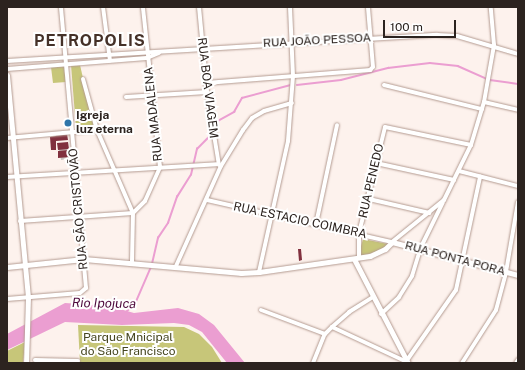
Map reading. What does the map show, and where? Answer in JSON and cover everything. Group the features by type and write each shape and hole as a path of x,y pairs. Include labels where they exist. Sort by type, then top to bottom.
{"street":[{"name":"RUA SÃO CRISTOVÃO","path":"28,297 85,291 77,174 61,7"},
{"path":"103,7 110,61"},
{"name":"RUA MADALENA","path":"133,212 145,201 160,167 146,51 143,7"},
{"name":"RUA BOA VIAGEM","path":"198,7 207,92 219,165"},
{"path":"258,272 273,215 288,142 293,76 290,7"},
{"path":"206,83 373,69 368,7"},
{"path":"381,314 405,287 417,262 420,249 471,145 484,102 494,45 491,7"},
{"name":"RUA JOÃO PESSOA","path":"7,60 146,51 162,52 292,42 446,35 494,45 518,54"},
{"name":"RUA JOÃO PESSOA","path":"7,69 147,58 162,52"},
{"path":"7,75 10,137 16,177 28,297 26,362"},
{"path":"83,79 97,130 133,212 132,262"},
{"path":"384,86 482,109"},
{"path":"126,97 207,92"},
{"path":"484,102 518,110"},
{"path":"176,266 207,200 219,165 252,118 264,111 292,103"},
{"path":"316,224 337,125"},
{"name":"RUA PENEDO","path":"357,258 359,233 369,199 385,127 471,145"},
{"path":"10,137 97,130"},
{"path":"376,163 454,180"},
{"path":"7,177 77,174 190,165 219,165"},
{"path":"459,171 518,186"},
{"path":"406,362 449,301 460,279 480,176"},
{"path":"369,199 429,213"},
{"name":"RUA ESTACIO COIMBRA","path":"207,200 359,233 392,242"},
{"path":"7,267 84,260 132,262 241,273 357,258 378,253 444,200"},
{"path":"462,363 491,321 500,298 518,202"},
{"path":"20,221 133,212"},
{"name":"RUA PONTA PORA","path":"392,242 518,275"},
{"path":"357,258 381,314 406,362"},
{"path":"7,299 28,297"},
{"path":"313,363 326,334 332,327 349,312 373,297"},
{"path":"261,310 326,334"},
{"path":"332,327 406,362"},
{"path":"35,360 65,362 78,361"}],"green space":[{"path":"71,65 80,65 94,126 76,128"},
{"path":"64,66 66,82 53,83 51,67"},
{"path":"363,239 388,244 379,251 358,257"},
{"name":"Parque Mnicipal do São Francisco","path":"78,325 184,327 199,334 212,347 222,363 80,363"},
{"path":"25,342 23,363 7,363 7,351"}],"shaded area":[{"name":"Rio Ipojuca","path":"65,303 109,306 134,313 178,308 199,314 214,325 245,363 227,363 202,332 189,325 174,323 122,325 65,322 7,350 7,334"}],"building":[{"path":"67,134 68,140 56,141 56,135"},
{"path":"56,136 56,150 51,150 50,137"},
{"path":"68,142 69,149 58,150 57,143"},
{"path":"68,150 69,157 58,158 58,151"},
{"path":"298,249 301,249 302,260 299,261"}],"waterway":[{"path":"297,85 341,80 388,68 430,63 458,66 490,80 518,84"},
{"path":"152,264 158,238 168,223 177,197 191,175 197,149 209,137 209,126 234,112 242,98 291,85"},
{"path":"126,312 135,304 151,267"}],"place":[{"name":"Igreja luz eterna","path":"68,123"}],"district":[{"name":"PETROPOLIS","path":"90,41"}]}
